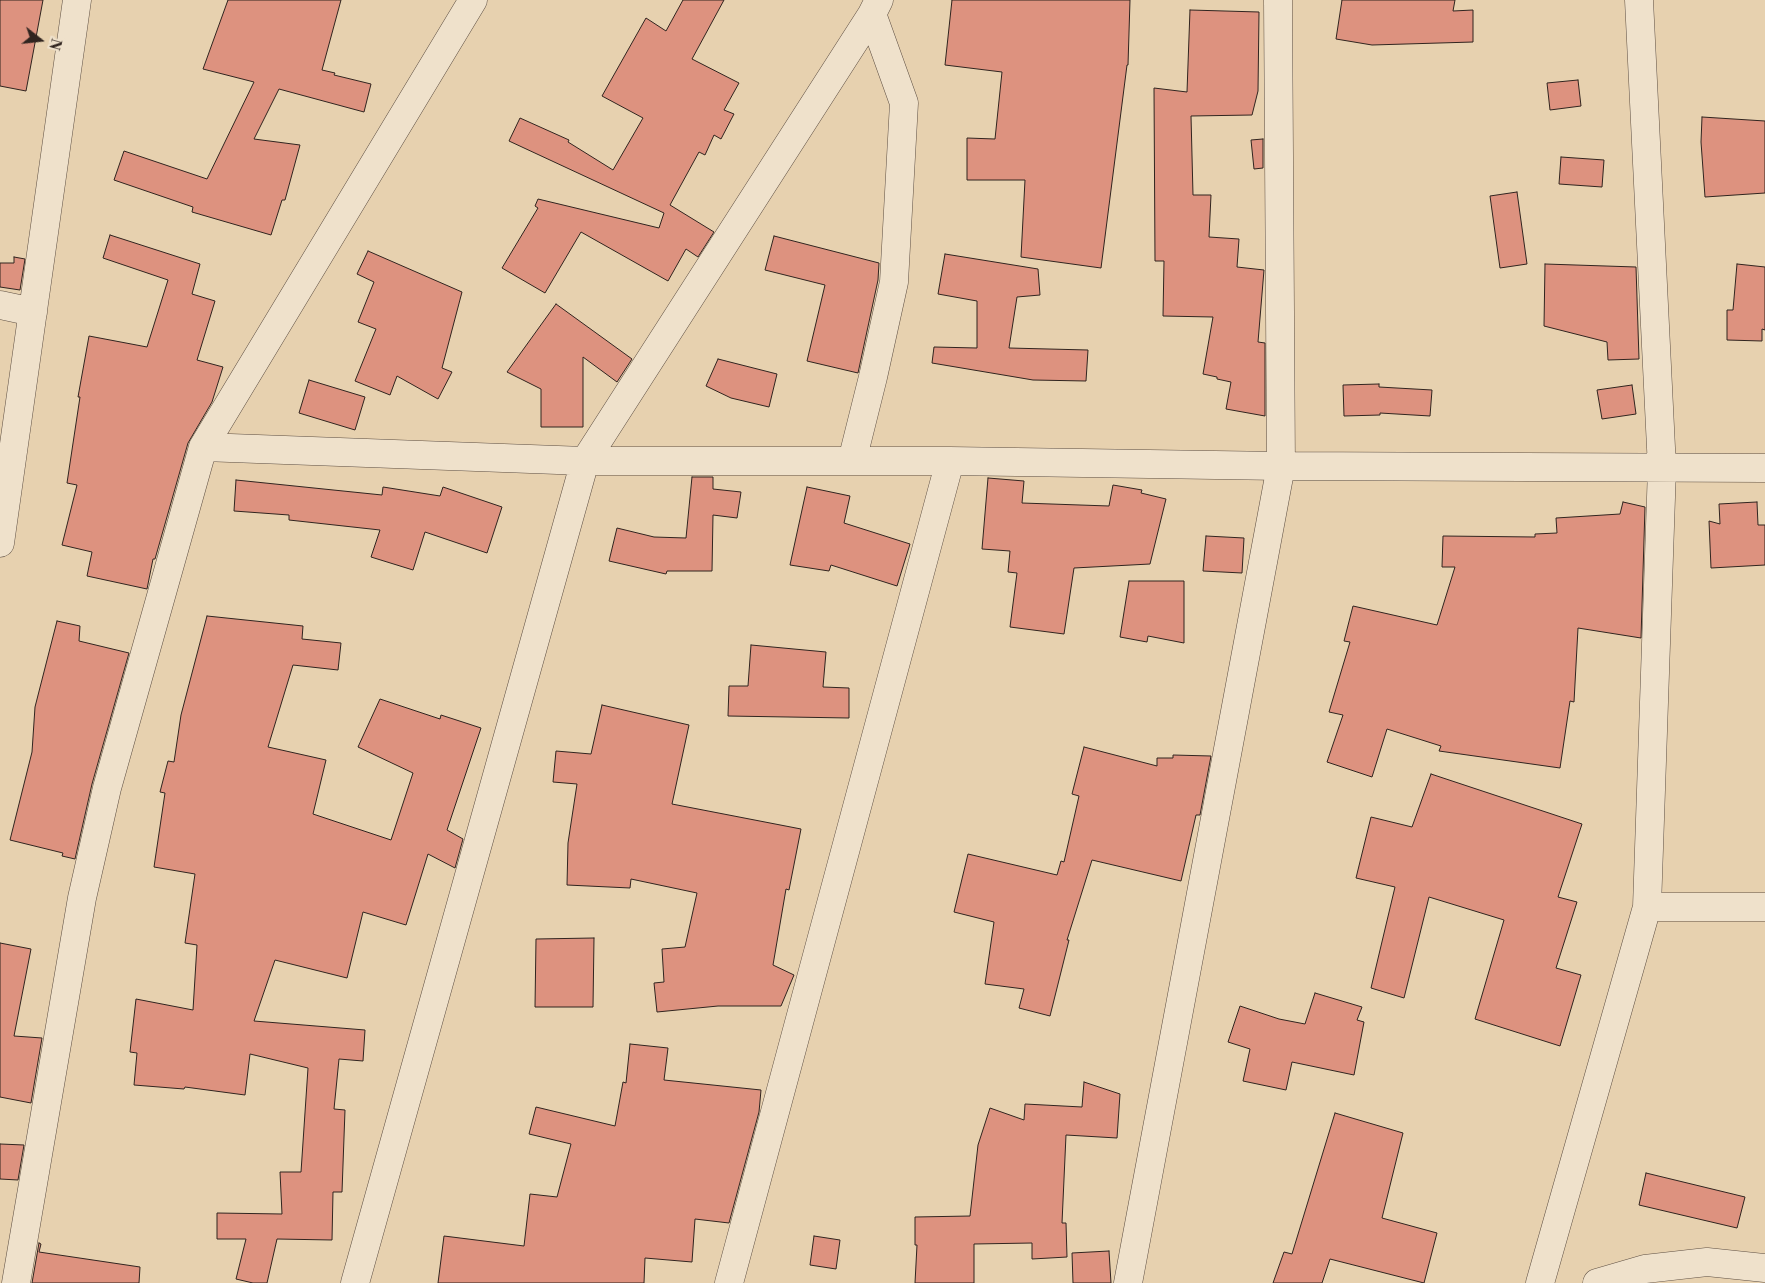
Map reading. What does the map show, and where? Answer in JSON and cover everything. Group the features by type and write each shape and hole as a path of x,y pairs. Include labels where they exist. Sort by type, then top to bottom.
{"street":[{"path":"0,542 77,0"},
{"path":"16,1283 82,898 108,788 203,448 473,0"},
{"path":"1128,1283 1281,466 1278,0"},
{"path":"1540,1283 1648,907 1662,468 1639,0"},
{"path":"355,1283 585,461 875,7"},
{"path":"852,461 894,282 904,103 875,7"},
{"path":"0,306 33,312"},
{"path":"203,448 585,461 950,460 1281,466 1765,468"},
{"path":"729,1283 950,460"},
{"path":"1648,907 1765,907"},
{"path":"1597,1283 1646,1270 1707,1262 1765,1268"}],"building":[{"path":"0,0 43,0 26,91 0,86"},
{"path":"228,0 341,0 322,70 335,73 334,75 371,84 364,112 279,89 254,139 300,145 285,200 282,200 271,235 192,212 193,207 114,180 124,151 207,179 254,82 203,69"},
{"path":"683,0 724,0 692,59 739,83 724,110 734,114 721,139 714,135 705,155 699,152 670,205 714,232 698,257 686,249 668,281 581,232 545,293 502,268 538,208 535,206 538,199 659,228 664,213 509,141 520,118 569,140 568,142 613,170 643,118 602,96 646,18 666,31"},
{"path":"952,0 1130,0 1128,65 1101,268 1021,257 1025,180 967,180 967,138 995,139 1002,72 945,65"},
{"path":"1342,0 1455,0 1453,11 1473,10 1473,42 1372,45 1336,39"},
{"path":"1190,10 1259,12 1258,91 1252,115 1191,116 1193,195 1211,195 1209,237 1239,239 1237,267 1264,270 1258,342 1265,343 1265,416 1226,409 1231,382 1203,374 1213,317 1163,316 1164,261 1155,261 1154,88 1187,92"},
{"path":"1578,80 1581,106 1550,110 1547,83"},
{"path":"1702,117 1765,121 1765,193 1705,197 1701,142"},
{"path":"1263,139 1263,168 1254,169 1251,140"},
{"path":"1561,157 1604,160 1602,187 1559,184"},
{"path":"1517,192 1527,264 1500,268 1490,196"},
{"path":"110,235 200,264 192,294 215,301 197,360 223,367 212,402 188,443 155,559 153,559 147,589 87,576 92,552 62,545 77,485 67,483 80,397 78,397 89,336 147,347 168,280 103,258"},
{"path":"774,236 879,263 878,280 858,373 807,361 825,285 765,270"},
{"path":"368,251 462,292 442,368 452,372 438,399 397,376 390,395 355,381 376,329 358,322 374,282 357,274"},
{"path":"945,254 1038,269 1040,295 1017,297 1009,348 1088,350 1086,381 1033,380 932,363 934,347 977,348 977,301 938,294"},
{"path":"14,257 25,259 20,290 0,287 0,263 14,263"},
{"path":"1545,264 1636,267 1639,359 1608,360 1607,342 1544,326"},
{"path":"1737,264 1765,267 1765,330 1762,329 1762,341 1727,340 1727,310 1733,310"},
{"path":"556,304 632,359 617,382 583,357 583,427 541,427 541,389 507,372"},
{"path":"718,359 777,374 769,407 731,398 706,386"},
{"path":"309,380 365,397 355,430 299,413"},
{"path":"1379,384 1379,387 1432,390 1430,416 1380,413 1380,415 1344,416 1343,385"},
{"path":"1632,385 1636,414 1602,419 1597,390"},
{"path":"692,477 713,477 713,489 741,492 737,518 713,515 712,571 667,571 666,574 609,561 617,528 654,537 686,538"},
{"path":"988,478 1024,481 1022,503 1109,506 1113,485 1142,490 1141,493 1166,499 1150,564 1074,568 1064,634 1010,627 1017,573 1008,572 1010,551 982,549"},
{"path":"236,480 382,495 383,487 440,496 443,487 502,507 487,553 425,532 413,570 371,557 380,530 289,520 289,515 234,511"},
{"path":"807,487 850,496 844,523 910,544 897,586 831,565 829,571 790,565"},
{"path":"1623,502 1645,507 1641,638 1578,628 1574,702 1570,701 1560,768 1439,751 1441,746 1387,729 1372,777 1327,762 1343,715 1329,712 1350,642 1344,641 1353,606 1437,625 1455,567 1442,567 1443,536 1535,537 1535,534 1557,533 1556,518 1620,514"},
{"path":"1757,502 1758,525 1765,525 1765,565 1711,568 1709,521 1720,524 1719,504"},
{"path":"1206,536 1244,538 1242,573 1203,571"},
{"path":"1129,581 1184,581 1184,643 1148,636 1147,642 1120,637"},
{"path":"207,616 303,626 302,639 341,643 338,670 293,665 268,747 326,760 313,814 391,840 413,773 358,747 380,699 440,719 441,715 481,728 447,830 463,839 455,868 428,854 406,925 363,912 347,978 275,960 254,1021 365,1030 363,1061 339,1059 334,1109 345,1110 342,1192 333,1192 332,1240 277,1239 267,1283 253,1283 236,1279 246,1239 217,1239 217,1213 282,1214 280,1172 301,1172 308,1068 250,1054 245,1095 185,1087 184,1089 134,1085 137,1053 130,1052 136,999 193,1010 197,945 185,943 195,874 154,867 165,793 160,792 168,761 174,762 181,715"},
{"path":"57,621 80,626 79,641 129,653 92,784 75,859 62,856 63,853 10,840 32,752 35,707"},
{"path":"751,645 826,652 823,687 849,688 849,718 728,716 729,686 748,686"},
{"path":"602,705 689,725 672,804 801,829 789,890 786,889 773,965 794,975 781,1006 718,1006 657,1012 654,983 664,982 662,949 685,947 697,893 631,879 630,888 567,885 568,843 577,784 553,782 556,751 591,754"},
{"path":"1084,747 1157,766 1157,758 1173,758 1173,755 1211,756 1200,815 1196,815 1181,881 1092,860 1067,940 1069,940 1050,1016 1019,1008 1024,989 985,984 994,922 954,912 968,854 1057,875 1061,861 1064,862 1079,796 1072,794"},
{"path":"1431,774 1582,824 1558,897 1577,902 1556,968 1581,975 1560,1046 1475,1019 1504,920 1429,897 1404,998 1371,988 1395,887 1356,878 1371,817 1412,827"},
{"path":"594,938 593,1007 535,1007 536,939"},
{"path":"0,943 31,949 14,1036 42,1038 31,1103 0,1097"},
{"path":"1315,993 1362,1007 1357,1020 1364,1022 1354,1075 1292,1062 1286,1090 1243,1081 1250,1049 1228,1042 1240,1006 1279,1019 1305,1024"},
{"path":"630,1044 668,1048 664,1080 761,1090 759,1112 729,1223 695,1219 692,1262 645,1258 644,1283 438,1283 444,1236 524,1246 530,1194 557,1197 571,1144 529,1134 536,1107 615,1126 623,1082 626,1083"},
{"path":"1084,1082 1120,1094 1117,1138 1066,1135 1062,1223 1066,1223 1067,1257 1032,1259 1032,1243 974,1244 974,1283 915,1283 917,1245 915,1245 915,1217 970,1216 978,1145 990,1108 1024,1120 1025,1104 1082,1107"},
{"path":"1335,1113 1403,1133 1382,1218 1437,1233 1424,1283 1330,1259 1322,1283 1273,1283 1284,1252 1292,1254"},
{"path":"0,1144 24,1145 18,1180 0,1179"},
{"path":"1646,1173 1745,1197 1737,1228 1639,1205"},
{"path":"814,1236 840,1240 836,1269 810,1265"},
{"path":"39,1243 41,1244 39,1252 140,1267 139,1283 32,1283"},
{"path":"1109,1251 1111,1283 1073,1283 1072,1253"}]}
